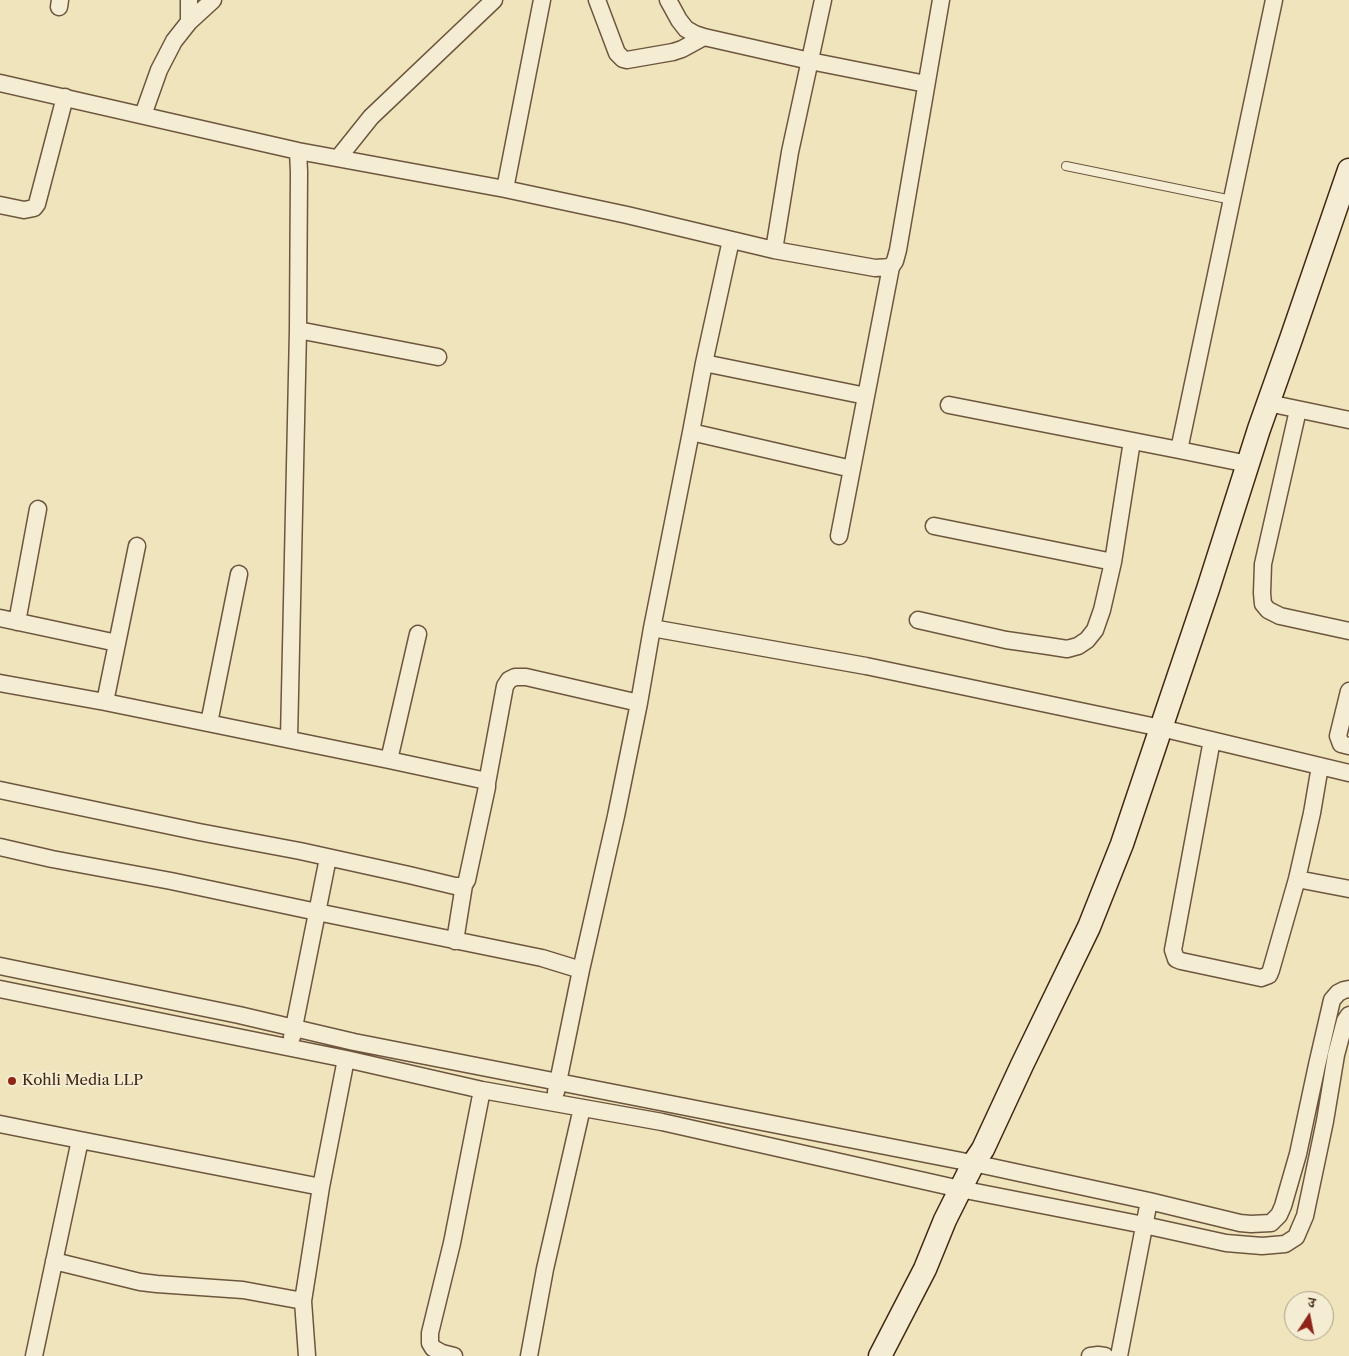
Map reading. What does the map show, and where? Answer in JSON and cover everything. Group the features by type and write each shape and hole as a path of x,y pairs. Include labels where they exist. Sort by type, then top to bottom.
{"street":[{"path":"189,0 189,22"},
{"path":"143,115 159,70 174,41 189,22 213,0"},
{"path":"339,158 371,117 494,0"},
{"path":"505,189 542,0"},
{"path":"597,0 617,54 623,59 627,60 673,52 704,37"},
{"path":"668,0 686,29 704,37 810,61 926,84"},
{"path":"774,250 790,152 823,0"},
{"path":"839,536 891,267 898,250 941,0"},
{"path":"1180,450 1274,0"},
{"path":"0,83 298,151 505,189 627,215 774,250 867,267 891,267"},
{"path":"0,205 24,210 34,208 37,204 65,97"},
{"path":"289,738 298,330 298,151"},
{"path":"880,1356 925,1268 945,1220 982,1149 1089,927 1122,844 1162,728 1268,403 1349,170"},
{"path":"554,1103 581,970 616,816 704,363 731,240"},
{"path":"298,330 438,358"},
{"path":"704,363 866,396"},
{"path":"1268,403 1349,420"},
{"path":"949,405 1248,464"},
{"path":"1298,410 1263,564 1263,604 1268,610 1280,616 1349,631"},
{"path":"691,432 852,469"},
{"path":"918,620 1014,641 1067,649 1078,646 1087,640 1095,630 1102,610 1113,562 1132,441"},
{"path":"17,622 38,509"},
{"path":"934,526 1113,562"},
{"path":"105,702 137,546"},
{"path":"209,723 239,574"},
{"path":"0,618 117,643"},
{"path":"652,628 866,666 1162,728 1349,773"},
{"path":"389,760 418,634"},
{"path":"455,941 464,885 467,880 488,787 487,783 505,686 509,680 515,677 526,677 639,703"},
{"path":"0,683 289,738 482,780 487,783"},
{"path":"1349,692 1338,736 1341,744 1349,746"},
{"path":"1212,740 1173,950 1176,959 1180,961 1260,978 1269,975 1297,879 1312,813 1320,766"},
{"path":"0,790 199,832 300,851 455,886 464,885"},
{"path":"0,847 542,958 581,970"},
{"path":"290,1048 328,858"},
{"path":"1297,879 1349,889"},
{"path":"0,966 220,1011 354,1042 973,1164 1149,1201 1240,1223 1252,1224 1271,1223 1283,1206 1298,1154 1332,1000 1344,991 1349,1010"},
{"path":"0,990 290,1048 482,1090 662,1122 960,1190 1144,1225 1226,1243 1262,1246 1285,1244 1296,1236 1306,1216 1336,1054 1344,1020 1349,1015"},
{"path":"307,1356 303,1301 321,1187 346,1060"},
{"path":"454,1356 433,1348 430,1343 430,1333 452,1243 482,1090"},
{"path":"529,1356 545,1269 582,1108"},
{"path":"0,1124 321,1187"},
{"path":"34,1356 80,1140"},
{"path":"1119,1356 1149,1201"},
{"path":"1271,1223 1285,1244"},
{"path":"54,1261 140,1282 178,1287 226,1288 303,1301"},
{"path":"1090,1356 1105,1356"}],"lane":[{"path":"1066,166 1232,200"}],"place":[{"name":"Kohli Media LLP","path":"12,1081"}]}
